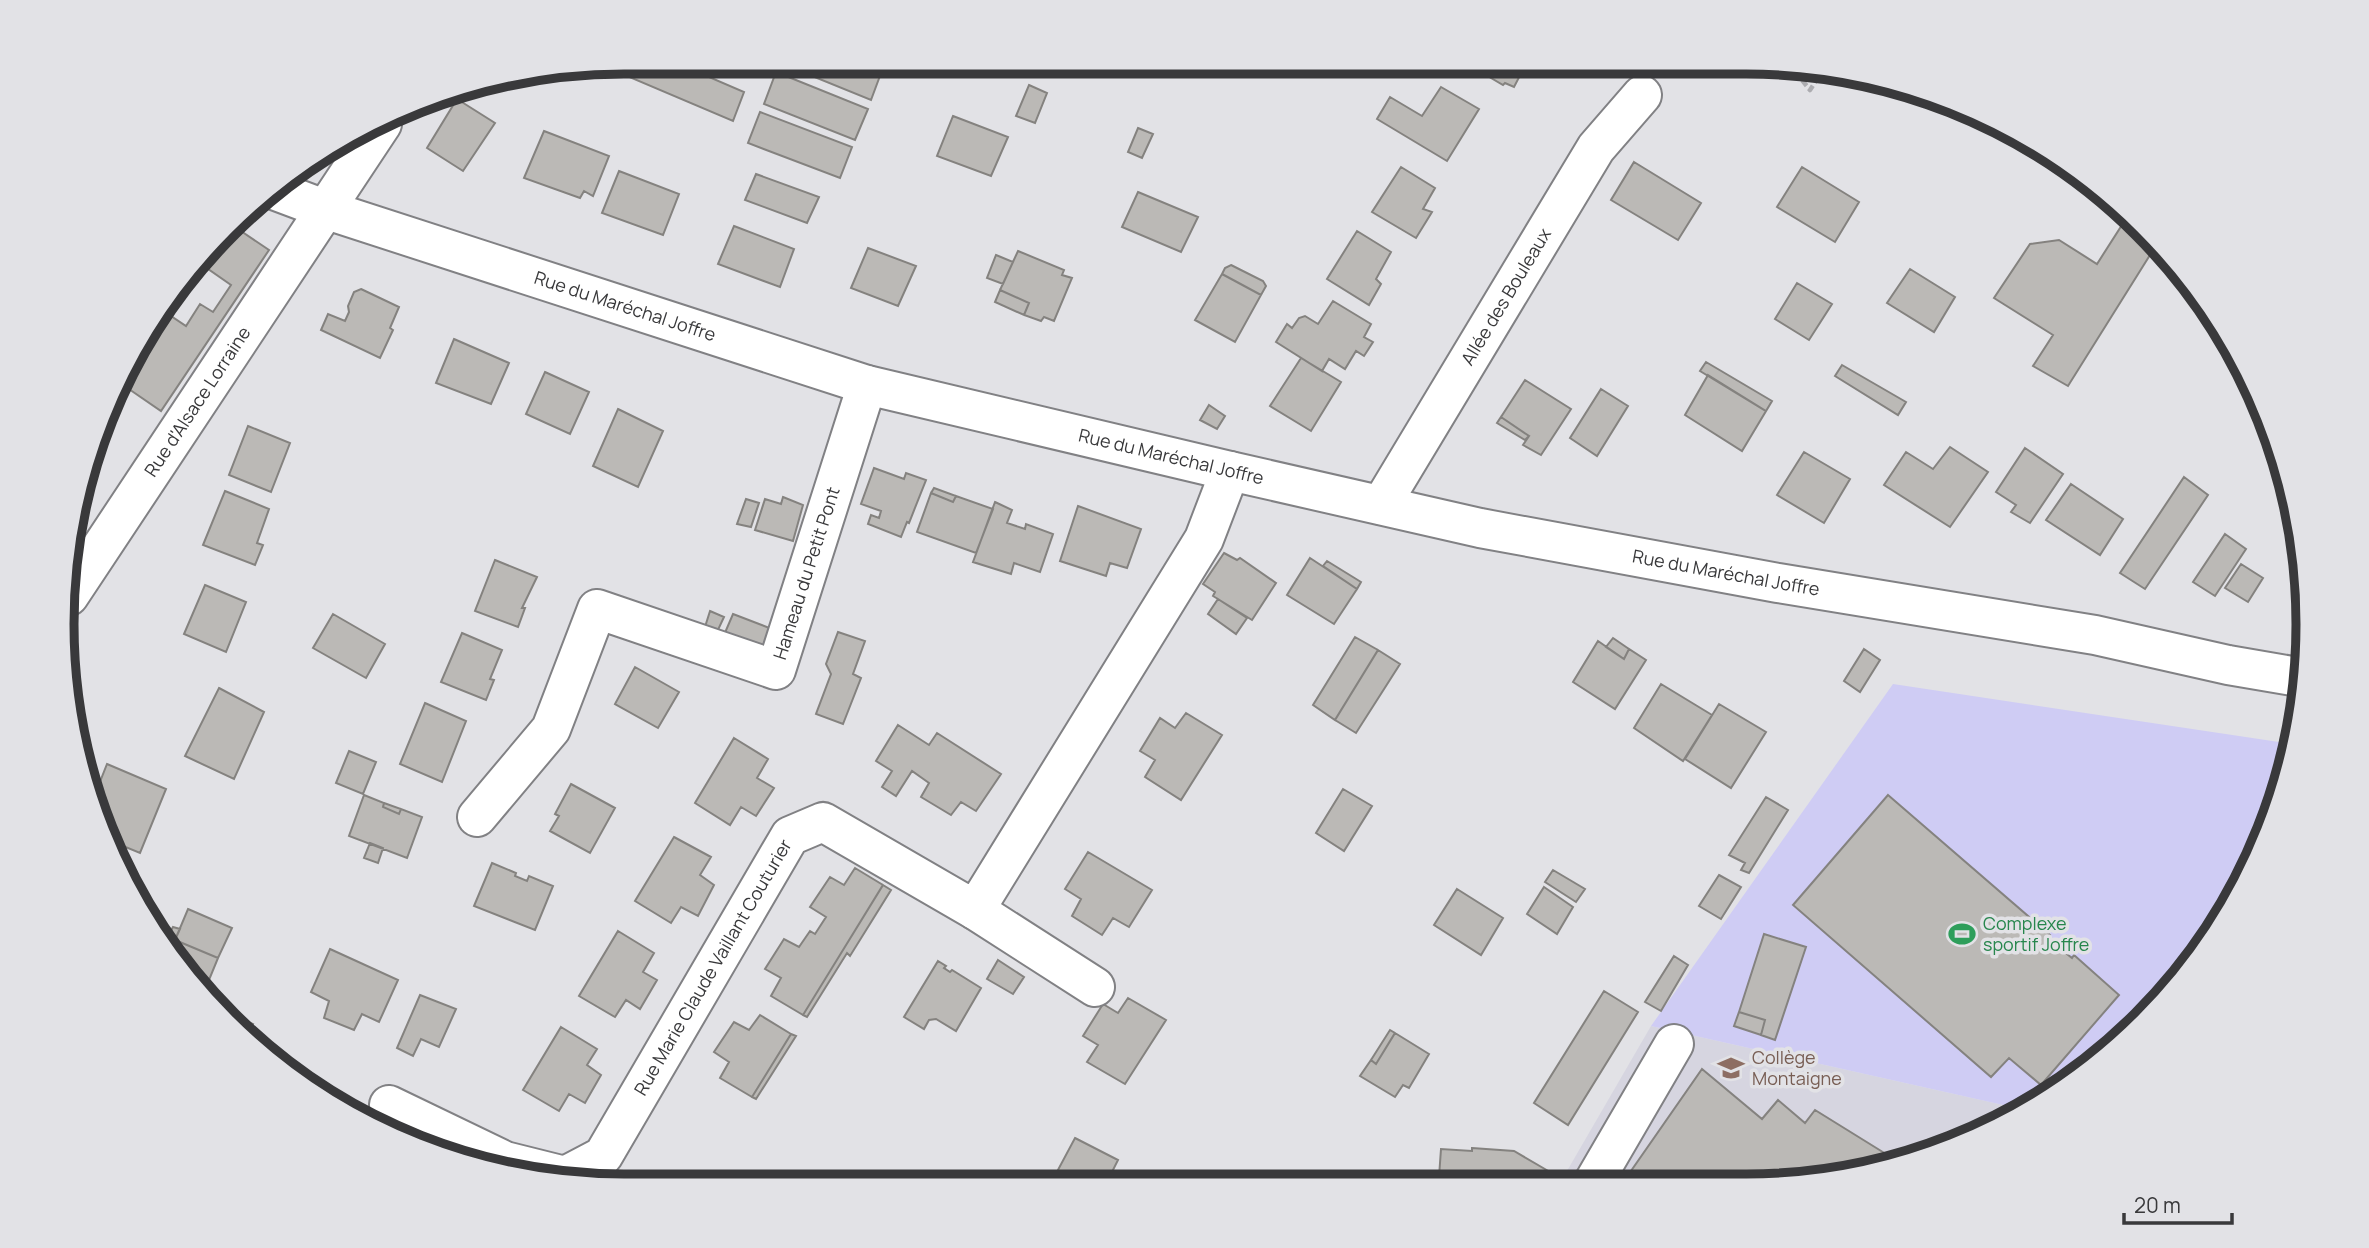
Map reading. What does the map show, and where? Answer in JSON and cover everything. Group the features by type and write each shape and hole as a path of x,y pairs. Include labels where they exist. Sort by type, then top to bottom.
{"street":[{"name":"Allée des Bouleaux","path":"1381,505 1596,148 1642,95"},
{"name":"Rue d'Alsace Lorraine","path":"75,587 377,132"},
{"name":"Rue du Maréchal Joffre","path":"282,193 867,384 1480,528 1765,580 2095,635 2228,665 2293,676"},
{"name":"Hameau du Petit Pont","path":"477,817 551,729 597,609 776,670 867,384"},
{"path":"1095,988 975,910 1204,539 1230,471"},
{"name":"Rue du Maréchal Joffre","path":"2095,635 2295,650"},
{"name":"Rue Marie Claude Vaillant Couturier","path":"573,1172 603,1156 790,836 823,822 975,910"},
{"path":"1598,1174 1674,1044"},
{"name":"Rue Marie Claude Vaillant Couturier","path":"389,1105 505,1161 517,1164"}],"path":[{"path":"1799,77 1810,90 1818,78"}],"shaded area":[{"name":"Complexe sportif Joffre","path":"1893,684 2279,742 2285,730 2277,766 2254,835 2222,899 2182,959 2159,987 2108,1038 2051,1082 2010,1106 1651,1026"},
{"name":"Collège Montaigne","path":"1651,1026 2010,1106 1956,1133 1922,1145 1887,1156 1817,1170 1745,1174 1565,1174"}],"building":[{"path":"622,74 702,74 744,92 733,121"},
{"path":"775,74 781,74 868,109 855,140 764,104"},
{"path":"807,74 881,74 871,100"},
{"path":"1484,74 1521,74 1514,87 1505,83 1503,85"},
{"path":"1029,85 1047,93 1035,123 1016,116"},
{"path":"1441,87 1479,109 1447,161 1377,119 1390,97 1422,116"},
{"path":"456,100 495,123 463,171 427,148"},
{"path":"760,112 852,147 840,178 748,143"},
{"path":"953,116 1008,137 991,176 937,156"},
{"path":"1138,128 1153,134 1142,158 1128,152"},
{"path":"544,131 609,156 593,196 584,191 580,198 524,178"},
{"path":"1634,162 1701,203 1678,240 1611,200"},
{"path":"1401,167 1435,188 1423,209 1432,212 1416,238 1372,212"},
{"path":"1802,167 1859,202 1835,242 1777,207"},
{"path":"619,171 679,194 663,235 602,213"},
{"path":"756,174 819,197 807,223 745,200"},
{"path":"1138,192 1198,217 1181,252 1122,227"},
{"path":"2122,225 2151,253 2068,386 2033,366 2053,335 1994,298 2030,244 2059,240 2097,264"},
{"path":"734,226 794,249 780,287 718,264"},
{"path":"240,230 269,250 161,411 127,388 169,314 186,326 200,304 213,312 231,285 205,267"},
{"path":"1357,231 1391,252 1376,279 1381,284 1369,305 1327,279"},
{"path":"868,248 916,266 898,306 851,288"},
{"path":"1018,251 1064,270 1062,275 1072,278 1054,321 1044,317 1041,321 1024,315 1029,303 1000,290"},
{"path":"996,255 1013,262 1003,284 987,278"},
{"path":"1231,265 1263,281 1266,286 1261,295 1222,274 1225,268"},
{"path":"1910,269 1955,297 1934,332 1887,303"},
{"path":"1222,274 1261,295 1235,342 1195,320"},
{"path":"1797,283 1832,304 1809,340 1775,319"},
{"path":"361,289 399,307 390,328 393,330 380,358 321,330 328,314 345,321 354,292"},
{"path":"1000,290 1029,303 1024,315 995,302"},
{"path":"1333,301 1371,324 1364,337 1373,342 1364,356 1356,351 1345,369 1329,359 1322,371 1276,342 1287,324 1292,328 1299,318 1305,316 1318,324"},
{"path":"454,339 509,363 491,404 436,383"},
{"path":"1301,358 1341,382 1311,431 1270,406"},
{"path":"1706,362 1772,401 1766,411 1700,371"},
{"path":"1842,365 1906,402 1898,415 1835,376"},
{"path":"545,372 589,392 570,434 526,414"},
{"path":"1708,375 1766,411 1742,451 1685,415"},
{"path":"1525,380 1571,409 1541,455 1523,445 1529,436 1501,417"},
{"path":"1601,389 1628,406 1597,456 1570,438"},
{"path":"120,402 123,404 112,420"},
{"path":"1209,405 1225,416 1217,429 1200,420"},
{"path":"618,409 663,431 638,487 593,466"},
{"path":"1501,417 1529,436 1525,440 1497,423"},
{"path":"248,426 290,443 271,492 229,475"},
{"path":"1950,447 1988,472 1950,527 1884,485 1906,452 1933,469"},
{"path":"2025,448 2063,474 2030,523 2011,512 2016,505 1996,492"},
{"path":"1804,452 1850,479 1824,523 1777,495"},
{"path":"874,468 904,479 906,473 926,480 901,537 868,524 871,515 879,518 881,511 861,504"},
{"path":"2184,477 2208,495 2145,589 2120,573"},
{"path":"2071,484 2123,519 2100,555 2046,520"},
{"path":"934,488 956,496 953,502 931,493"},
{"path":"225,491 269,509 257,543 263,545 255,565 203,545"},
{"path":"931,493 953,502 956,496 993,509 976,553 917,532"},
{"path":"783,497 803,505 793,541 755,530 765,499 781,504"},
{"path":"746,499 759,503 751,527 737,524"},
{"path":"995,502 1012,510 1007,523 1025,529 1026,524 1053,534 1040,572 1014,563 1011,574 973,562"},
{"path":"1078,506 1141,529 1127,568 1110,563 1106,576 1060,561"},
{"path":"2225,534 2246,549 2215,596 2193,582"},
{"path":"1224,553 1237,560 1240,558 1276,583 1252,620 1213,596 1215,592 1203,584"},
{"path":"1310,558 1357,589 1334,624 1287,595"},
{"path":"495,560 537,577 522,608 525,608 518,627 475,611"},
{"path":"1327,561 1361,582 1357,589 1323,566"},
{"path":"2241,564 2263,578 2248,602 2225,588"},
{"path":"205,585 246,602 226,652 184,634"},
{"path":"1218,599 1247,618 1236,634 1208,614"},
{"path":"710,611 724,617 717,632 705,627"},
{"path":"333,614 385,644 366,678 313,648"},
{"path":"733,614 772,629 764,651 724,635"},
{"path":"838,632 865,641 853,674 861,678 843,724 816,714 831,674 826,664"},
{"path":"462,633 502,650 490,679 494,680 486,700 441,682"},
{"path":"1355,637 1378,650 1335,720 1313,705"},
{"path":"1613,638 1629,649 1624,659 1606,647"},
{"path":"1598,641 1624,659 1629,649 1646,660 1615,709 1573,682"},
{"path":"1864,649 1880,660 1860,692 1844,681"},
{"path":"1378,650 1400,664 1356,733 1335,720"},
{"path":"635,667 679,692 658,728 615,704"},
{"path":"1661,684 1712,715 1683,761 1634,728"},
{"path":"219,688 264,712 234,779 185,756"},
{"path":"425,703 466,721 442,782 400,764"},
{"path":"1719,704 1766,732 1731,788 1685,759"},
{"path":"1186,713 1222,735 1181,800 1145,777 1155,760 1140,751 1160,718 1175,728"},
{"path":"898,725 929,745 937,733 1001,774 976,811 961,802 951,815 921,797 929,783 912,771 896,796 882,787 892,771 876,761"},
{"path":"734,738 768,759 757,778 774,788 756,816 741,807 730,825 695,803"},
{"path":"349,751 376,762 363,794 336,783"},
{"path":"107,764 166,789 140,853 119,845 98,786"},
{"path":"571,784 615,808 590,853 550,831 559,816 555,814"},
{"path":"1343,789 1372,806 1344,851 1316,833"},
{"path":"364,795 384,803 383,807 399,814 401,809 422,817 407,858 349,836"},
{"path":"1888,795 2050,935 2048,939 2072,958 2074,955 2119,995 2041,1085 2009,1058 1991,1077 1793,905"},
{"path":"1766,797 1788,810 1749,873 1741,870 1745,863 1729,855"},
{"path":"384,803 401,809 399,814 383,807"},
{"path":"674,837 711,857 700,875 714,885 698,916 681,907 671,923 635,901"},
{"path":"370,843 383,848 378,863 364,858"},
{"path":"1088,852 1152,890 1129,927 1113,918 1102,935 1072,916 1081,899 1065,889"},
{"path":"492,863 527,881 529,876 553,886 535,930 474,906"},
{"path":"855,868 883,885 803,1015 771,996 781,978 765,969 784,939 799,947 810,931 815,934 826,917 810,907 830,877 844,885"},
{"path":"1553,870 1585,889 1576,902 1545,882"},
{"path":"1719,875 1741,887 1721,919 1699,906"},
{"path":"883,885 891,890 850,956 847,953 807,1017 803,1015"},
{"path":"1544,887 1573,907 1557,934 1527,914"},
{"path":"1457,889 1503,918 1481,955 1434,925"},
{"path":"188,909 232,928 218,958 175,940"},
{"path":"173,927 180,929 175,940 169,934"},
{"path":"618,931 654,953 643,972 657,980 640,1009 626,1000 615,1017 579,996"},
{"path":"1764,934 1806,947 1775,1040 1761,1035 1765,1020 1739,1012"},
{"path":"174,942 218,958 209,980 202,977"},
{"path":"330,949 398,980 379,1022 362,1014 354,1030 324,1018 329,1001 311,992"},
{"path":"1674,956 1688,965 1661,1011 1645,1002"},
{"path":"998,960 1024,977 1013,994 987,979"},
{"path":"938,961 950,972 952,970 981,988 956,1031 936,1019 929,1020 924,1029 904,1017"},
{"path":"1604,991 1638,1012 1568,1125 1534,1103"},
{"path":"420,995 456,1009 439,1047 421,1039 413,1056 397,1048"},
{"path":"1128,998 1166,1020 1125,1084 1087,1062 1098,1045 1083,1036 1103,1004 1118,1013"},
{"path":"1739,1012 1765,1020 1761,1035 1734,1026"},
{"path":"760,1015 791,1034 752,1097 720,1078 729,1062 714,1052 734,1022 749,1030"},
{"path":"561,1027 597,1049 587,1065 601,1075 585,1103 569,1094 559,1111 523,1090"},
{"path":"1390,1030 1395,1033 1376,1064 1371,1060"},
{"path":"1395,1033 1429,1054 1409,1088 1403,1085 1395,1097 1360,1076 1371,1060 1376,1064"},
{"path":"791,1034 796,1036 756,1099 752,1097"},
{"path":"1702,1069 1762,1119 1778,1100 1805,1123 1815,1110 1886,1154 1852,1164 1781,1173 1629,1174"},
{"path":"1075,1138 1118,1160 1111,1174 1056,1174"},
{"path":"1472,1148 1514,1151 1550,1172 1439,1174 1441,1149 1472,1151"}],"place":[{"name":"Complexe sportif Joffre","path":"1962,934"},
{"name":"Collège Montaigne","path":"1731,1068"}]}
